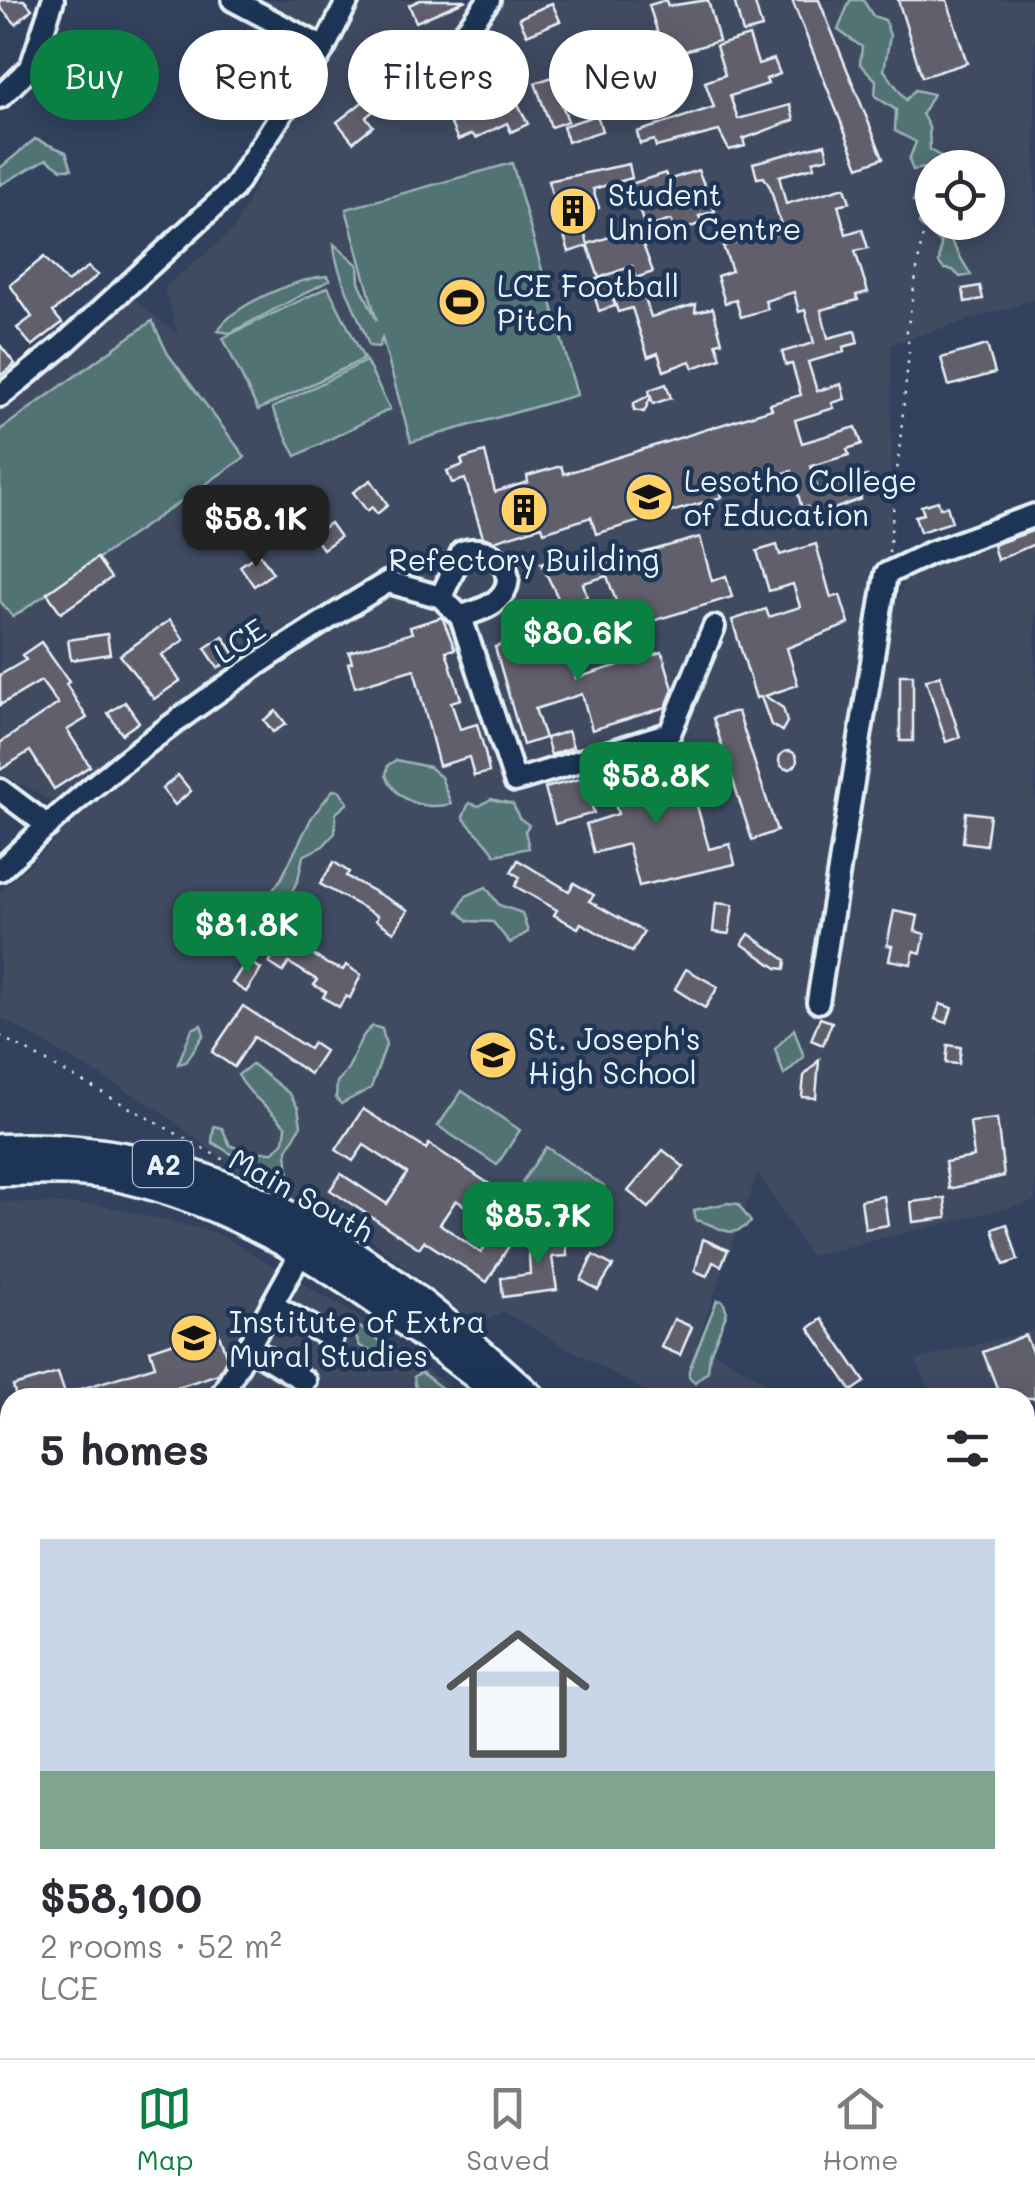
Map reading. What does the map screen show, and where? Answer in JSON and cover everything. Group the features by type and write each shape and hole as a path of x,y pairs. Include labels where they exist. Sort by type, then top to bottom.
{"highway":[{"name":"Main South","path":"0,1149 77,1150 144,1158 238,1190 492,1388"},
{"name":"Main South","path":"0,1171 66,1170 120,1176 212,1204 308,1242 417,1298 520,1388"}],"street":[{"path":"0,97 31,67 53,0"},
{"path":"233,0 290,30"},
{"path":"328,40 348,0"},
{"path":"467,30 490,0"},
{"path":"0,396 62,346 233,190 278,120"},
{"path":"818,1002 886,574 1035,515"},
{"path":"441,597 462,552 480,548 498,556 507,574 504,592 489,606 461,617"},
{"name":"LCE","path":"0,870 139,747 258,660 388,582 441,597 461,617 515,781 670,733 714,627"},
{"path":"0,790 48,826"},
{"path":"229,1388 308,1242"},
{"path":"274,1306 332,1338"},
{"path":"250,1348 305,1381"}],"path":[{"path":"886,574 901,457 907,331 922,240"},
{"path":"0,1036 233,1165"}],"shaded area":[{"path":"247,0 1035,0 1035,299 891,344 891,546 872,666 887,665 886,634 907,573 1035,527 1035,1201 810,1256 758,1173 697,1342 776,1388 639,1388 502,1311 479,1327 361,1231 238,1171 156,1108 0,1017 0,892 131,768 379,576 256,657 56,803 0,773 0,396 62,346 135,299 179,336 164,288 234,229 288,120 328,120 328,30 294,30"},
{"name":"Institute of Extra Mural Studies","path":"0,1202 100,1205 217,1233 356,1315 450,1388 0,1388"},
{"path":"1035,1330 1035,1388 929,1388 916,1360"}],"green space":[{"path":"850,0 863,0 873,16 885,20 890,36 884,70 906,100 915,90 933,94 922,114 929,127 930,150 915,150 915,170 909,160 916,142 895,131 896,110 875,96 876,80 860,64 862,47 838,30"},
{"path":"35,139 66,152 72,169 61,169 47,159 0,185 0,168"},
{"name":"LCE Football Pitch","path":"512,163 577,395 411,442 382,338 379,347 369,346 335,255 334,244 358,265 359,282 377,321 346,209"},
{"path":"938,240 950,240 971,275 960,277 953,270 944,269 939,263 941,243"},
{"path":"328,276 330,280 230,333 218,331 237,312 268,294"},
{"path":"328,287 364,359 258,410 223,338"},
{"path":"152,321 168,354 245,457 13,617 0,601 0,430"},
{"path":"366,361 390,409 296,456 272,408"},
{"path":"396,760 429,767 441,777 451,804 422,805 397,792 386,775 388,765"},
{"path":"333,790 340,791 348,803 336,813 335,833 323,846 303,856 298,880 277,918 264,918 259,909 281,879 312,817"},
{"path":"491,799 513,804 519,818 529,825 525,831 529,848 495,855 463,817 469,803 479,806"},
{"path":"486,887 499,905 522,913 528,932 510,943 493,922 469,921 458,911 466,896"},
{"path":"201,1025 204,1034 186,1062 178,1064 192,1029"},
{"path":"373,1026 382,1029 386,1045 371,1088 341,1104 336,1098 337,1082"},
{"path":"794,1029 804,1057 784,1075 775,1049"},
{"path":"252,1064 290,1094 298,1108 301,1125 287,1150 289,1177 282,1185 212,1142 214,1126 222,1128 230,1145 245,1152 274,1152 284,1141 286,1127 238,1075"},
{"path":"462,1091 520,1130 497,1165 438,1126"},
{"path":"546,1147 604,1186 581,1221 522,1182"},
{"path":"738,1204 751,1222 731,1232 696,1220 694,1210"},
{"path":"717,1300 723,1301 727,1312 710,1354 708,1371 695,1382 689,1377 689,1370"},
{"path":"358,1326 390,1348 395,1363 360,1346 354,1333"},
{"path":"421,1372 441,1388 416,1388 414,1377"}],"building":[{"path":"0,0 24,0 32,9 16,24 0,7"},
{"path":"420,0 466,0 416,22 409,5"},
{"path":"666,0 668,6 708,0 719,41 693,49 693,30 657,30 649,5"},
{"path":"734,0 754,0 762,28 743,33"},
{"path":"792,0 819,0 883,158 859,167"},
{"path":"898,0 947,0 967,63 922,77"},
{"path":"552,3 560,21 529,34 519,18"},
{"path":"749,36 758,64 774,59 780,74 766,79 768,84 730,96 738,119 790,105 794,120 743,139 745,146 729,150 719,131 656,147 654,140 640,144 637,132 674,120 693,120 693,114 714,107 705,82 725,75 716,46"},
{"path":"549,78 549,120 568,121 551,127 535,83"},
{"path":"348,113 348,120 368,120 373,126 353,142 337,122"},
{"path":"526,120 528,124 511,132 507,123 476,138 472,134 458,140 450,122"},
{"path":"599,120 602,131 568,142 563,126"},
{"path":"825,144 828,157 813,161 814,167 779,176 786,204 845,187 850,202 838,205 846,234 862,229 868,248 855,251 868,292 856,295 858,300 821,310 828,338 855,331 858,343 843,347 844,352 808,362 817,391 841,384 845,399 832,403 834,408 795,420 802,443 856,427 862,444 847,449 849,455 811,466 818,490 867,476 871,489 859,492 861,499 810,518 807,507 802,509 792,471 720,490 722,497 596,534 591,517 544,532 542,526 494,541 483,537 465,479 452,483 447,471 463,465 461,459 485,452 495,492 528,482 527,476 561,466 564,474 772,409 770,404 801,395 792,364 786,365 782,352 814,343 805,310 799,312 794,292 765,301 768,309 741,317 736,300 725,303 717,276 732,271 723,246 783,232 770,187 764,177 757,178 753,163"},
{"path":"629,164 632,178 593,189 599,208 579,214 588,244 637,228 653,272 636,278 632,266 599,278 588,246 569,252 548,181"},
{"path":"698,170 715,211 699,216 702,223 676,232 671,220 645,228 631,184 665,173 668,180"},
{"path":"44,257 67,282 88,267 98,275 53,312 62,323 32,346 17,328 32,317 10,285"},
{"path":"606,276 615,306 599,311 590,281"},
{"path":"980,286 983,299 965,302 963,289"},
{"path":"642,289 651,317 696,304 695,312 713,308 722,342 716,343 721,358 693,368 690,361 664,371 658,353 648,357 632,308 618,312 613,298"},
{"path":"0,345 15,364 0,376"},
{"path":"987,345 995,373 949,386 941,358"},
{"path":"666,384 671,398 653,404 651,397 644,412 634,410 634,403 650,395 649,390"},
{"path":"371,480 388,505 377,514 372,507 367,511 353,492"},
{"path":"938,501 940,508 947,506 952,522 920,532 915,516 924,514 921,506"},
{"path":"330,523 340,537 323,549 313,535"},
{"path":"1035,530 1035,544 997,560 993,545"},
{"path":"700,537 712,581 726,576 732,597 626,629 607,576 583,583 587,597 561,604 541,563 583,551 588,568"},
{"path":"816,544 831,598 840,595 849,624 787,648 798,685 765,696 783,708 787,722 782,731 771,725 761,697 756,698 732,620 766,609 769,617 800,607 793,584 769,591 757,551 777,545 780,555"},
{"path":"259,553 273,573 254,586 240,566"},
{"path":"97,558 111,578 61,613 47,593"},
{"path":"442,617 455,649 446,651 461,699 451,702 460,729 477,724 485,752 489,772 474,776 469,757 439,766 414,669 355,687 348,663 352,662 349,652 412,633 410,627"},
{"path":"170,620 184,640 162,655 180,681 154,699 120,655"},
{"path":"561,627 576,678 662,652 673,689 666,707 592,730 582,694 535,709 545,738 523,745 495,647"},
{"path":"107,634 110,654 71,660 68,640"},
{"path":"223,636 236,656 218,668 205,648"},
{"path":"41,642 69,682 66,684 87,718 67,730 90,766 54,789 30,751 0,770 0,743 58,704 41,681 0,705 0,675 26,660 22,655"},
{"path":"900,675 913,675 913,741 900,741"},
{"path":"940,675 960,737 946,742 926,680"},
{"path":"125,702 139,722 122,734 108,713"},
{"path":"276,711 286,724 273,732 264,720"},
{"path":"738,712 777,831 752,840 713,718"},
{"path":"568,731 573,747 551,755 546,738"},
{"path":"788,751 797,760 788,769 779,760"},
{"path":"662,758 673,800 694,795 709,849 730,844 735,864 639,886 628,844 594,853 586,824 618,814 605,772"},
{"path":"178,775 191,791 175,805 162,789"},
{"path":"583,778 594,813 555,824 545,788"},
{"path":"966,812 990,815 986,845 963,842"},
{"path":"518,860 569,891 574,883 594,895 589,901 644,932 632,952 581,923 578,928 554,915 557,910 515,886 520,877 511,872"},
{"path":"334,862 349,872 346,876 408,910 394,932 376,920 378,916 320,884"},
{"path":"716,903 733,905 729,934 713,932"},
{"path":"894,911 918,916 915,931 925,934 921,953 914,951 911,964 889,960 892,946 887,945"},
{"path":"291,929 308,940 303,948 327,964 343,970 346,965 361,975 350,998 346,996 339,1007 323,997 326,992 314,985 317,980 289,963 283,972 269,963"},
{"path":"749,934 786,960 785,969 777,968 742,944"},
{"path":"247,960 261,969 246,992 232,983"},
{"path":"686,969 718,987 705,1008 675,989"},
{"path":"940,1004 952,1008 947,1023 935,1019"},
{"path":"243,1006 309,1049 313,1043 325,1051 310,1074 254,1037 234,1067 212,1052"},
{"path":"820,1018 832,1022 823,1045 811,1040"},
{"path":"948,1045 961,1047 959,1064 946,1063"},
{"path":"819,1060 816,1098 802,1097 804,1076"},
{"path":"363,1109 426,1149 429,1144 530,1211 487,1282 424,1241 419,1248 330,1190 341,1174 387,1204 407,1173 364,1145 353,1161 336,1150","holes":["456,1200 497,1228 481,1253 440,1224"]},
{"path":"997,1119 1004,1176 949,1189 945,1162 974,1157 970,1122"},
{"path":"663,1150 684,1167 649,1208 628,1191"},
{"path":"884,1196 888,1225 865,1229 861,1200"},
{"path":"945,1198 947,1218 913,1222 911,1202"},
{"path":"1007,1224 1018,1260 1004,1265 993,1229"},
{"path":"566,1234 567,1256 552,1257 557,1290 503,1297 501,1278 530,1274 528,1236"},
{"path":"703,1239 728,1250 721,1266 713,1262 707,1276 695,1271"},
{"path":"593,1255 613,1266 598,1290 581,1280"},
{"path":"674,1319 692,1327 680,1355 661,1347"},
{"path":"822,1319 865,1382 850,1388 809,1328"},
{"path":"217,1328 227,1358 218,1374 175,1388 84,1388 155,1366 150,1350"},
{"path":"1025,1335 1035,1359 1035,1388 997,1388 983,1352"},
{"path":"58,1373 63,1388 14,1388 13,1386"}],"place":[{"name":"Student Union Centre","path":"573,211"},
{"name":"LCE Football Pitch","path":"462,302"},
{"name":"Lesotho College of Education","path":"649,497"},
{"name":"Refectory Building","path":"524,510"},
{"name":"St. Joseph's High School","path":"493,1055"},
{"name":"Institute of Extra Mural Studies","path":"194,1338"}]}
